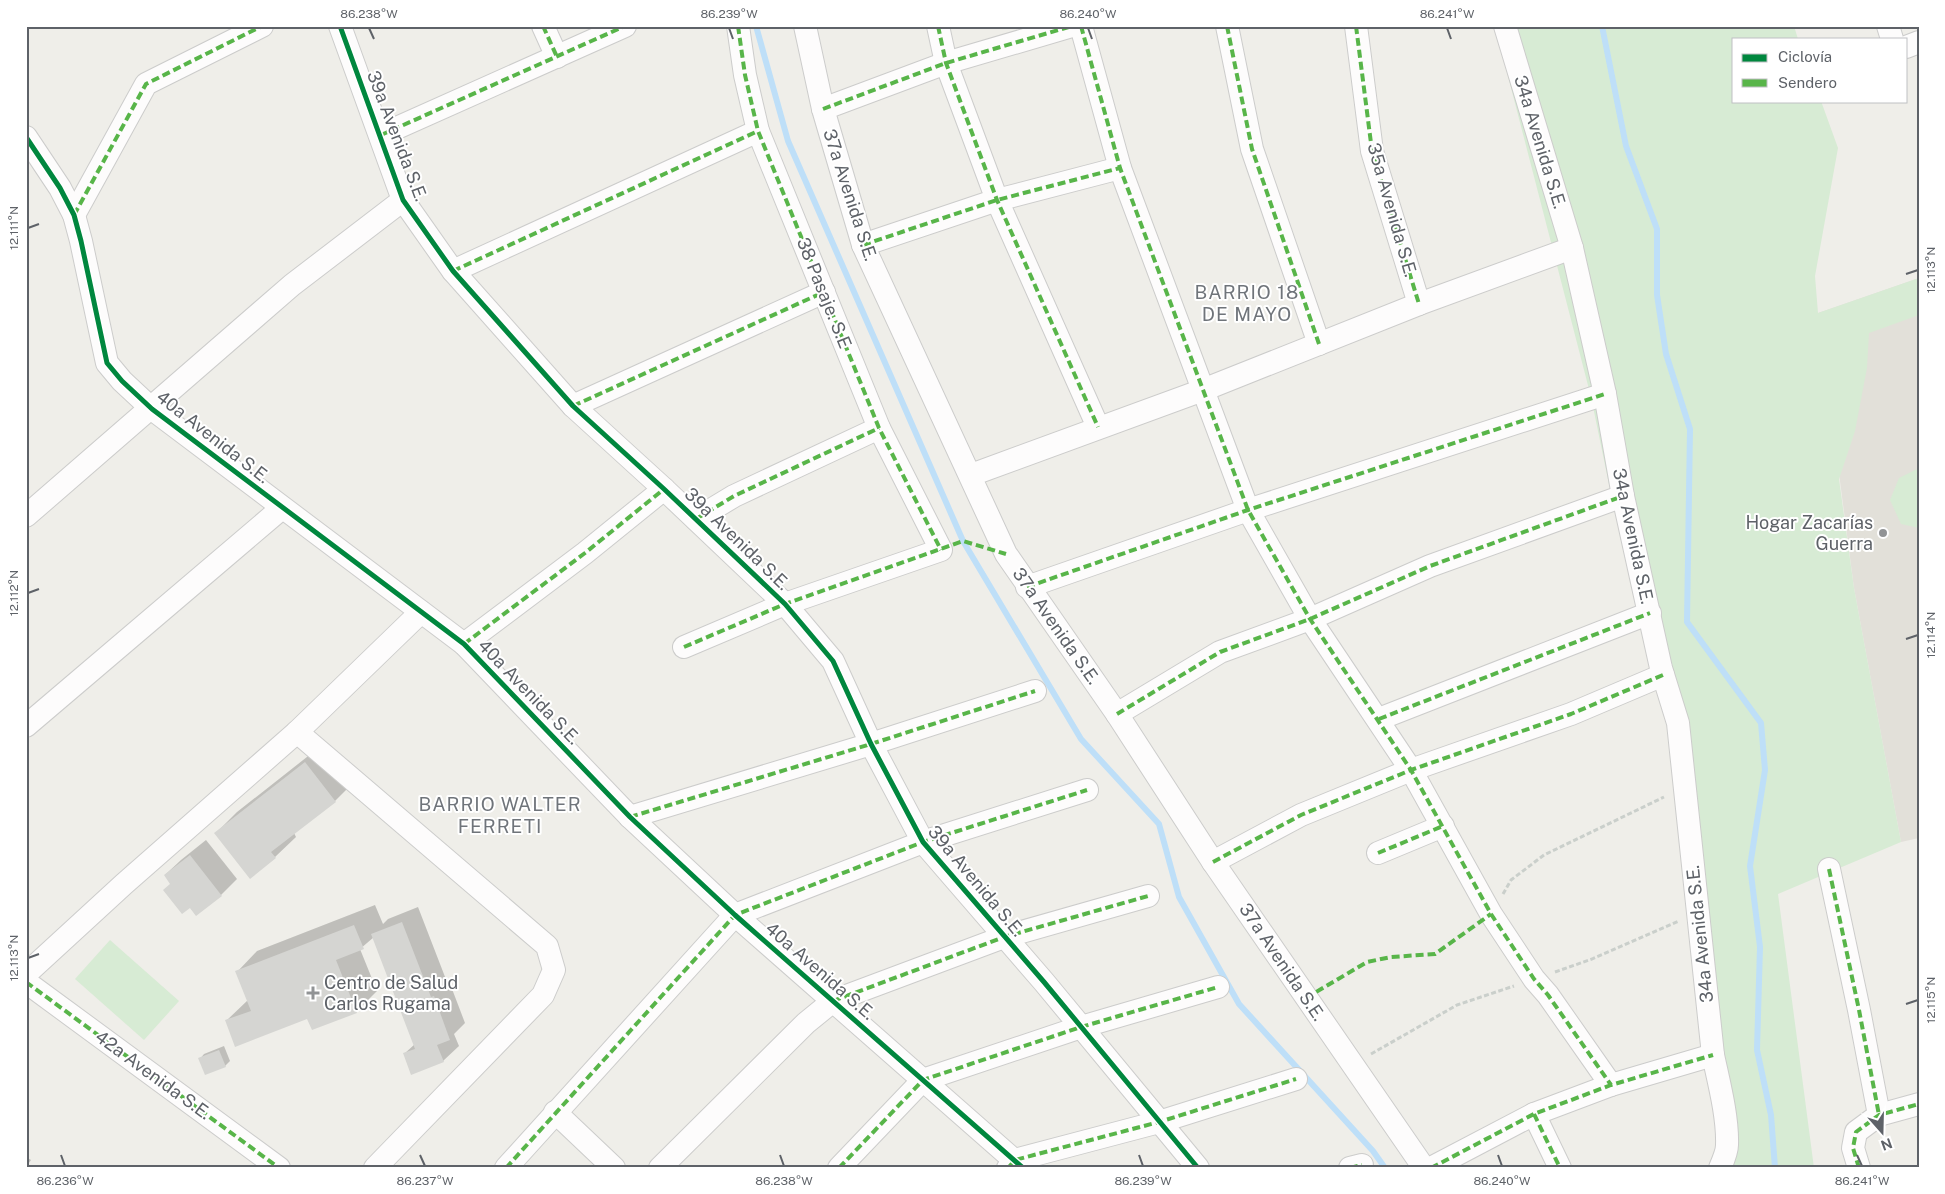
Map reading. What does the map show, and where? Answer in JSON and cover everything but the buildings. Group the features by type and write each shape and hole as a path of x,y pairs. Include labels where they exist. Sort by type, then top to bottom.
{"street":[{"path":"74,215 146,84 262,26"},
{"name":"39a Avenida S.E.","path":"340,26 403,200 453,271 573,406 785,604 833,661 871,744 923,842 1198,1168"},
{"path":"543,26 557,57"},
{"path":"381,135 624,26"},
{"name":"38 Pasaje. S.E","path":"738,26 744,75 758,131 879,428 940,550 785,604"},
{"name":"37a Avenida S.E.","path":"805,26 823,109 863,245 1006,554 1027,587 1117,714 1213,862 1424,1168"},
{"path":"938,26 946,63 997,200 1098,427"},
{"path":"823,109 946,63 1072,26"},
{"path":"1081,26 1120,168 1248,510 1310,619 1379,719 1411,770 1491,914 1534,979 1548,995 1611,1085"},
{"path":"1227,26 1252,149 1319,344"},
{"name":"35a Avenida S.E.","path":"1356,26 1372,151 1419,304"},
{"name":"34a Avenida S.E.","path":"1505,26 1572,248 1605,394 1623,496 1663,675 1678,723 1713,1055 1721,1091 1726,1134 1727,1147 1720,1168"},
{"path":"1888,26 1892,38"},
{"path":"453,271 758,131"},
{"name":"40a Avenida S.E.","path":"26,137 60,188 74,215 107,363 122,381 152,409 464,644 630,817 735,914 1016,1165"},
{"path":"863,245 997,200 1120,168"},
{"path":"26,516 152,409 292,284 403,200"},
{"path":"970,475 1203,390 1419,304 1572,248"},
{"path":"573,406 824,292"},
{"path":"1027,587 1248,510 1605,394"},
{"path":"696,519 734,496 879,428"},
{"path":"464,644 585,553 664,489"},
{"path":"1117,714 1220,652 1310,619 1430,566 1623,496"},
{"path":"26,726 282,508"},
{"path":"684,647 785,604"},
{"path":"26,974 124,884 297,732 421,612"},
{"path":"1379,719 1650,613"},
{"path":"1213,862 1300,816 1411,770 1571,714 1663,675"},
{"path":"630,817 871,744 1035,691"},
{"path":"297,732 547,946 554,970 543,995 375,1168"},
{"path":"506,1168 735,914 923,842 1087,790"},
{"path":"1378,853 1443,826"},
{"path":"1829,868 1859,1010 1878,1116"},
{"path":"660,1168 806,1023 833,1001 1004,937 1148,896"},
{"name":"42a Avenida S.E.","path":"26,982 279,1168"},
{"path":"839,1168 923,1080 1081,1027 1218,987"},
{"path":"1431,1168 1534,1114 1611,1085 1713,1055"},
{"path":"1016,1165 1296,1080"},
{"path":"1859,1168 1853,1148 1856,1132 1878,1116 1919,1104"},
{"path":"555,1112 614,1168"},
{"path":"1534,1114 1560,1168"}],"path":[{"path":"1491,914 1511,880 1544,855 1685,787"}],"shaded area":[{"name":"Hogar Zacarías Guerra","path":"1919,278 1919,838 1901,842 1854,588 1818,313"}],"green space":[{"path":"1495,26 1794,26 1798,38 1732,38 1732,102 1821,102 1838,148 1815,276 1818,313 1919,278 1919,315 1869,333 1867,368 1855,431 1839,479 1854,588 1901,842 1778,894 1814,1168 1728,1168 1678,723 1612,499 1591,397"},
{"path":"1919,468 1919,528 1901,524 1890,500 1899,478"},
{"path":"110,940 179,1001 144,1040 75,979"}],"waterway":[{"path":"756,26 788,141 963,541 1081,739 1159,824 1179,897 1239,1004 1373,1151 1385,1168"},
{"path":"1602,26 1626,146 1657,229 1657,295 1666,354 1690,429 1687,622 1761,723 1765,770 1750,866 1760,947 1757,1050 1771,1115 1775,1168"}],"marked path":[{"path":"74,215 146,84 262,26"},
{"path":"543,26 557,57"},
{"path":"381,135 625,26"},
{"path":"738,26 745,75 758,131 879,428 941,550"},
{"path":"938,26 946,63 997,200 1098,427"},
{"path":"823,109 946,63 1072,26"},
{"path":"1081,26 1120,168 1248,510 1310,619 1411,770 1491,914 1534,979 1548,995 1611,1085"},
{"path":"1227,26 1252,149 1319,344"},
{"path":"1356,26 1372,151 1419,304"},
{"path":"453,271 758,131"},
{"path":"863,245 997,200 1120,168"},
{"path":"573,406 824,292"},
{"path":"1027,587 1248,510 1605,394"},
{"path":"696,519 734,496 879,428"},
{"path":"464,644 585,553 664,489"},
{"path":"1117,714 1220,652 1310,619 1430,566 1623,496"},
{"path":"684,647 785,604 963,541 1006,554"},
{"path":"1379,719 1650,613"},
{"path":"1213,862 1301,815 1411,770 1571,714 1663,675"},
{"path":"630,817 871,744 1035,691"},
{"path":"506,1168 735,915 923,842 1087,790"},
{"path":"1378,853 1443,826"},
{"path":"1829,869 1879,1115"},
{"path":"833,1001 1004,937 1148,896"},
{"path":"1306,998 1367,962 1391,957 1435,954 1491,914"},
{"path":"26,982 279,1168"},
{"path":"839,1168 923,1080 1081,1027 1218,987"},
{"path":"1431,1168 1534,1114 1611,1085 1713,1055"},
{"path":"1008,1168 1015,1160 1159,1122 1296,1079"},
{"path":"1859,1168 1853,1148 1856,1132 1879,1115 1919,1104"},
{"path":"1534,1114 1560,1168"},
{"path":"1350,1168 1362,1165"}],"cycle path":[{"path":"340,26 403,200 453,271 573,406 785,604 833,661 871,744 923,842 1044,982 1198,1168"},
{"path":"26,137 60,188 74,215 107,363 122,381 152,409 464,644 630,817 735,915 1023,1168"}],"place":[{"name":"Hogar Zacarías Guerra","path":"1883,533"},
{"name":"Centro de Salud Carlos Rugama","path":"313,993"}],"district":[{"name":"BARRIO 18 DE MAYO","path":"1247,303"},
{"name":"BARRIO WALTER FERRETI","path":"500,815"}]}
